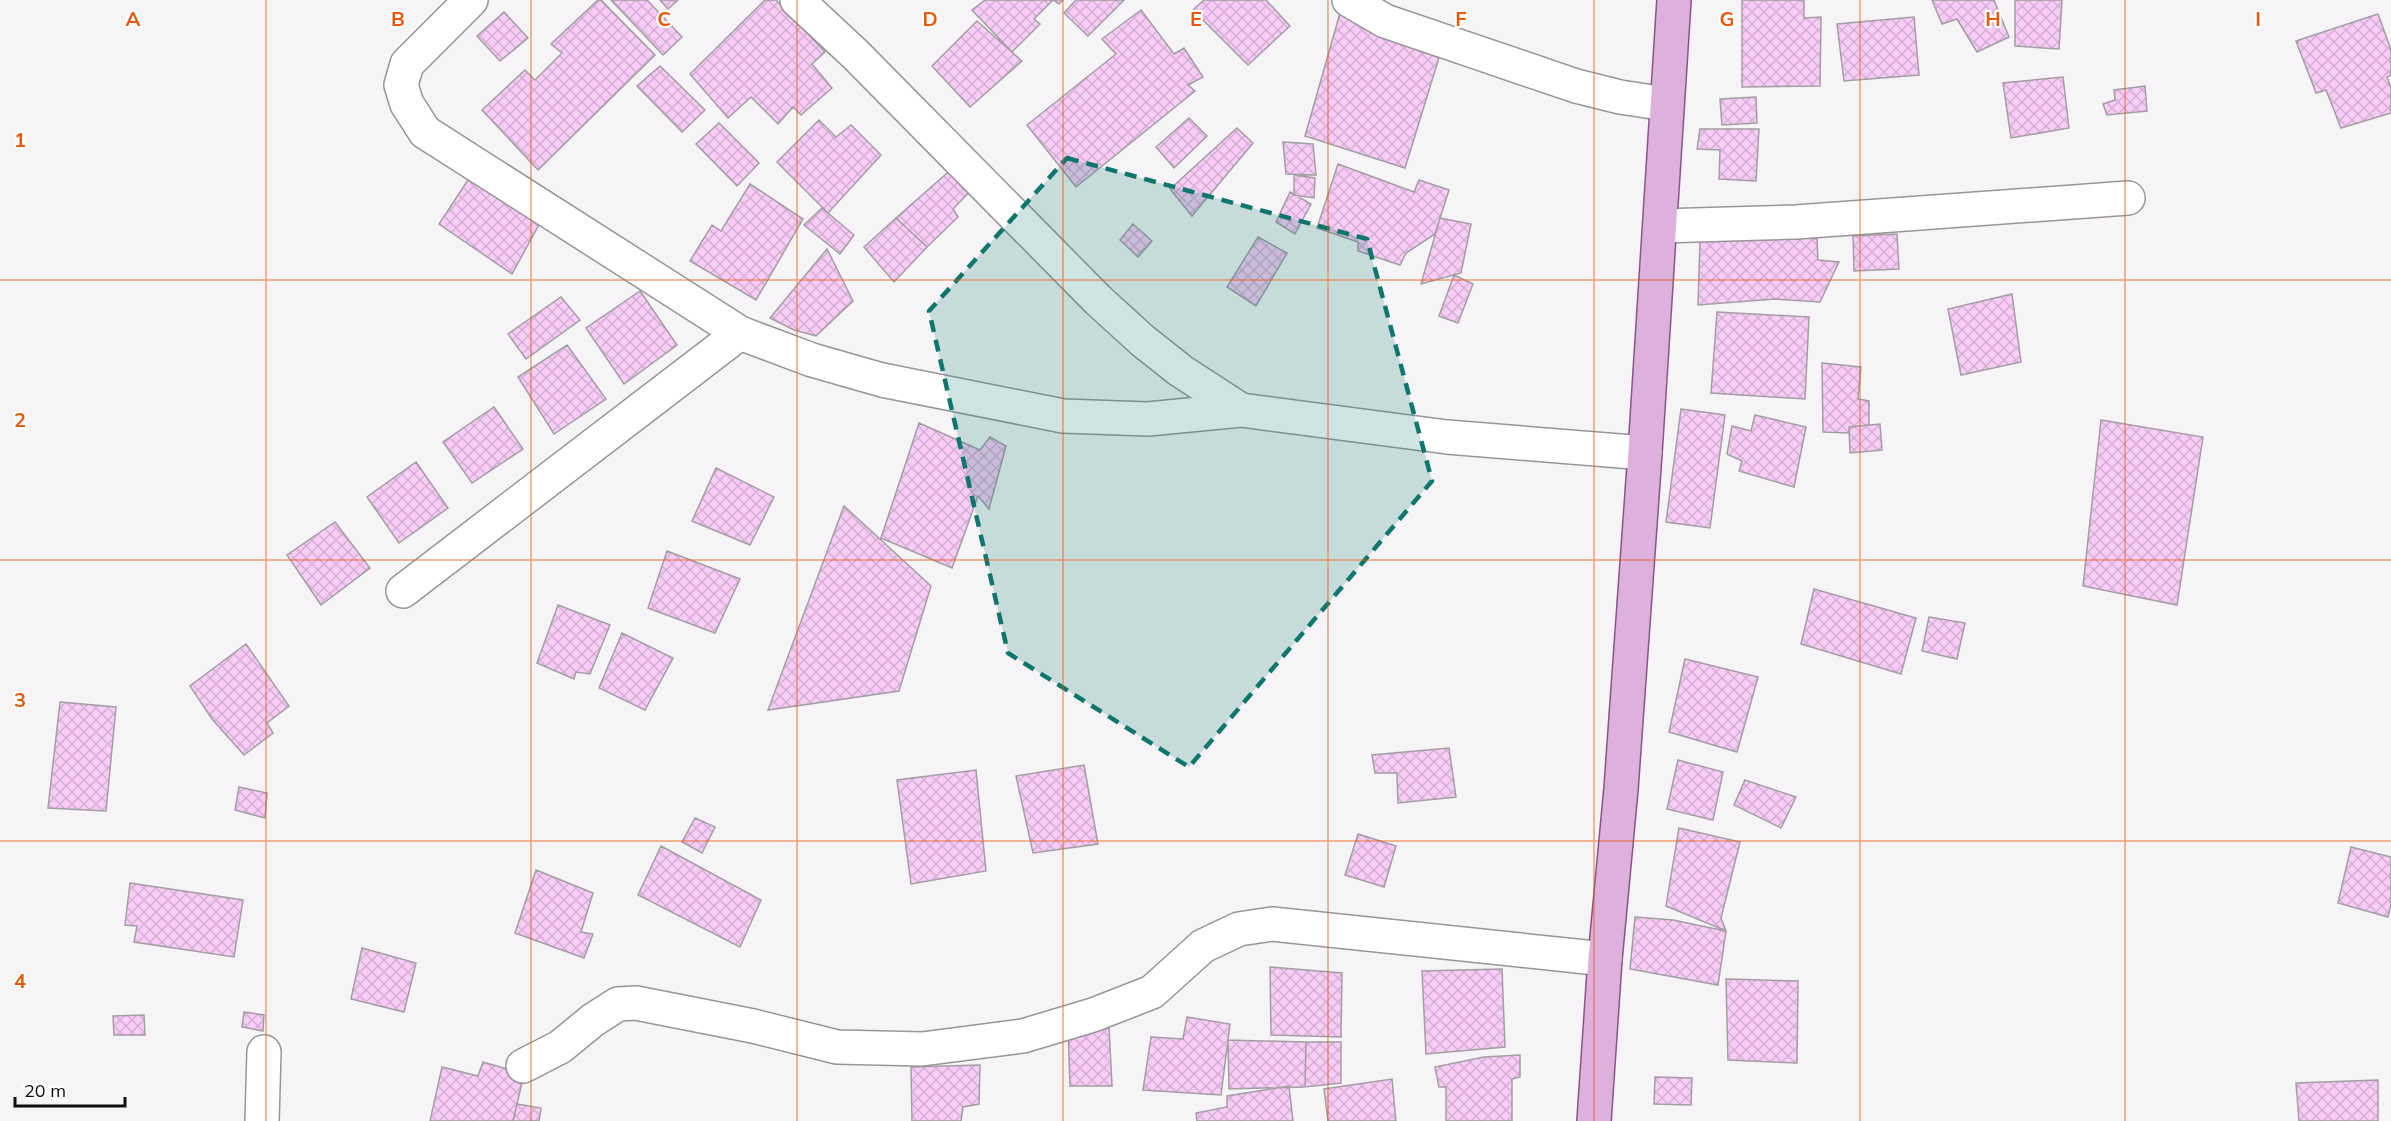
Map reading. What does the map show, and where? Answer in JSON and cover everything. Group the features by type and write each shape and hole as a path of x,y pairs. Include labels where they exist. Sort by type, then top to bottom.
{"main road":[{"path":"1594,1121 1645,453 1674,0"}],"street":[{"path":"471,0 407,64 401,86 407,104 425,132 740,333 812,360 882,380 1063,416 1148,419 1240,410 1447,436 1645,453"},
{"path":"797,0 855,54 1098,300 1181,371 1240,410"},
{"path":"1349,0 1385,21 1576,86 1620,97 1666,104"},
{"path":"1660,226 1796,222 2128,198"},
{"path":"402,591 740,333"},
{"path":"523,1066 560,1047 593,1020 618,1004 636,1003 753,1026 837,1047 922,1049 1023,1036 1093,1016 1152,992 1203,946 1239,929 1272,924 1605,958"},
{"path":"262,1121 264,1052"}],"highlighted area":[{"path":"1067,158 1367,239 1432,481 1189,767 1008,653 929,311"}],"building":[{"path":"598,0 601,0 655,55 538,170 482,110 525,70 535,80 562,53 551,44"},
{"path":"611,0 647,0 682,37 663,55"},
{"path":"660,0 678,0 668,9"},
{"path":"765,0 776,0 825,52 812,64 832,88 801,115 793,107 778,124 751,97 728,118 690,74"},
{"path":"985,0 1053,0 1034,19 1040,24 1012,52 972,10"},
{"path":"1076,0 1124,0 1088,36 1064,13"},
{"path":"1204,0 1266,0 1290,26 1248,65 1193,10"},
{"path":"1742,0 1804,0 1804,18 1821,17 1820,86 1742,87"},
{"path":"1932,0 1994,0 2009,37 1977,52 1957,19 1942,24"},
{"path":"2015,0 2062,0 2059,49 2015,46"},
{"path":"1141,10 1174,54 1184,48 1203,77 1188,85 1195,91 1076,187 1027,125 1116,54 1102,39"},
{"path":"504,12 528,38 500,61 477,36"},
{"path":"1340,13 1442,48 1405,168 1305,136"},
{"path":"2378,14 2391,50 2391,75 2387,77 2391,88 2391,113 2341,128 2326,90 2316,93 2296,41"},
{"path":"1914,17 1919,75 1844,81 1837,24"},
{"path":"977,21 1022,61 970,107 932,66"},
{"path":"660,66 705,110 682,132 637,86"},
{"path":"2063,77 2069,128 2011,138 2003,83"},
{"path":"2145,86 2147,111 2107,115 2103,104 2115,100 2114,90"},
{"path":"1756,97 1757,123 1722,125 1720,99"},
{"path":"1189,118 1207,136 1174,168 1156,147"},
{"path":"819,120 836,137 851,125 881,155 828,213 777,162"},
{"path":"719,123 759,163 737,186 696,144"},
{"path":"1237,128 1253,143 1192,216 1170,189"},
{"path":"1700,129 1759,129 1756,181 1719,179 1720,150 1697,149"},
{"path":"1283,142 1313,144 1316,175 1286,174"},
{"path":"1338,164 1414,192 1419,180 1449,190 1435,234 1406,253 1400,265 1358,251 1358,242 1317,228"},
{"path":"954,167 975,186 953,209 958,217 927,247 896,218"},
{"path":"1294,175 1315,178 1314,198 1294,195"},
{"path":"470,177 541,221 512,274 439,224"},
{"path":"750,184 803,219 756,300 690,261 712,225 721,231"},
{"path":"1290,192 1311,204 1295,234 1276,222"},
{"path":"822,208 854,235 840,254 804,225"},
{"path":"896,218 927,247 894,282 864,247"},
{"path":"1440,218 1471,224 1461,273 1421,284"},
{"path":"1133,224 1152,241 1138,257 1120,240"},
{"path":"1897,234 1899,269 1854,271 1853,236"},
{"path":"1258,237 1287,253 1256,306 1227,287"},
{"path":"1799,237 1817,239 1818,260 1839,262 1820,302 1775,299 1698,305 1700,240"},
{"path":"827,249 853,301 816,336 794,330 770,318"},
{"path":"1454,275 1473,284 1458,323 1439,316"},
{"path":"640,291 677,345 624,384 586,328"},
{"path":"2012,294 2021,362 1961,375 1948,309"},
{"path":"561,297 580,320 526,359 508,334"},
{"path":"1717,312 1809,317 1805,399 1711,393"},
{"path":"567,345 606,399 554,434 518,377"},
{"path":"1822,363 1861,367 1858,399 1869,401 1869,425 1849,427 1849,433 1823,432"},
{"path":"494,407 523,449 472,483 443,442"},
{"path":"1681,409 1725,415 1710,528 1666,522"},
{"path":"1755,415 1806,427 1794,487 1739,471 1742,461 1727,454 1732,426 1751,431"},
{"path":"2101,420 2203,437 2177,605 2083,586"},
{"path":"919,423 980,450 990,437 1006,446 989,509 978,496 952,568 881,538"},
{"path":"1880,424 1882,450 1850,453 1849,427"},
{"path":"416,462 448,508 399,543 367,497"},
{"path":"716,468 774,497 750,545 692,521"},
{"path":"844,506 931,586 899,691 768,710"},
{"path":"335,522 370,568 321,605 287,555"},
{"path":"667,551 740,579 715,633 648,608"},
{"path":"1814,589 1916,618 1901,674 1801,644"},
{"path":"558,605 610,625 590,674 576,672 574,679 537,663"},
{"path":"1929,617 1965,623 1957,659 1922,651"},
{"path":"622,633 673,658 645,710 599,688"},
{"path":"246,644 289,706 267,723 273,733 244,755 212,719 190,686"},
{"path":"1685,659 1758,677 1737,752 1669,732"},
{"path":"60,702 116,707 106,811 48,808"},
{"path":"1449,748 1456,797 1398,803 1397,773 1375,773 1372,755"},
{"path":"1678,760 1723,772 1713,820 1667,809"},
{"path":"1084,765 1098,844 1033,853 1016,776"},
{"path":"976,770 986,871 911,884 897,780"},
{"path":"1745,780 1796,797 1781,828 1734,805"},
{"path":"239,787 267,793 265,818 235,810"},
{"path":"695,818 715,827 702,853 682,842"},
{"path":"1679,828 1740,842 1721,918 1726,931 1666,906"},
{"path":"1358,834 1396,846 1384,887 1345,875"},
{"path":"661,846 761,900 740,947 638,895"},
{"path":"2351,847 2391,857 2391,904 2388,917 2338,903"},
{"path":"536,870 593,893 581,932 593,934 584,958 515,933"},
{"path":"130,883 243,900 234,957 134,942 137,926 125,925"},
{"path":"1635,917 1673,920 1726,931 1718,985 1630,969"},
{"path":"362,948 416,963 404,1012 351,999"},
{"path":"1270,967 1342,973 1341,1037 1271,1035"},
{"path":"1502,969 1505,1047 1426,1054 1422,971"},
{"path":"1726,979 1798,981 1797,1063 1728,1060"},
{"path":"244,1012 264,1015 263,1031 242,1027"},
{"path":"144,1015 145,1035 114,1035 113,1016"},
{"path":"1187,1017 1230,1024 1221,1095 1143,1090 1151,1037 1183,1039"},
{"path":"1068,1027 1109,1027 1112,1086 1070,1086"},
{"path":"1228,1040 1306,1042 1305,1087 1229,1089"},
{"path":"1306,1042 1341,1042 1341,1083 1305,1087"},
{"path":"1520,1055 1520,1077 1512,1079 1512,1121 1446,1121 1446,1087 1439,1087 1435,1067 1484,1057"},
{"path":"483,1062 524,1074 513,1121 430,1121 442,1067 478,1076"},
{"path":"980,1065 979,1104 963,1107 961,1121 912,1121 911,1067"},
{"path":"1655,1077 1692,1078 1691,1105 1654,1104"},
{"path":"1392,1079 1396,1121 1328,1121 1324,1089"},
{"path":"2378,1080 2378,1121 2299,1121 2296,1083"},
{"path":"1289,1086 1293,1121 1197,1121 1196,1113 1227,1107 1227,1096"},
{"path":"517,1104 541,1108 539,1121 513,1121"}]}
